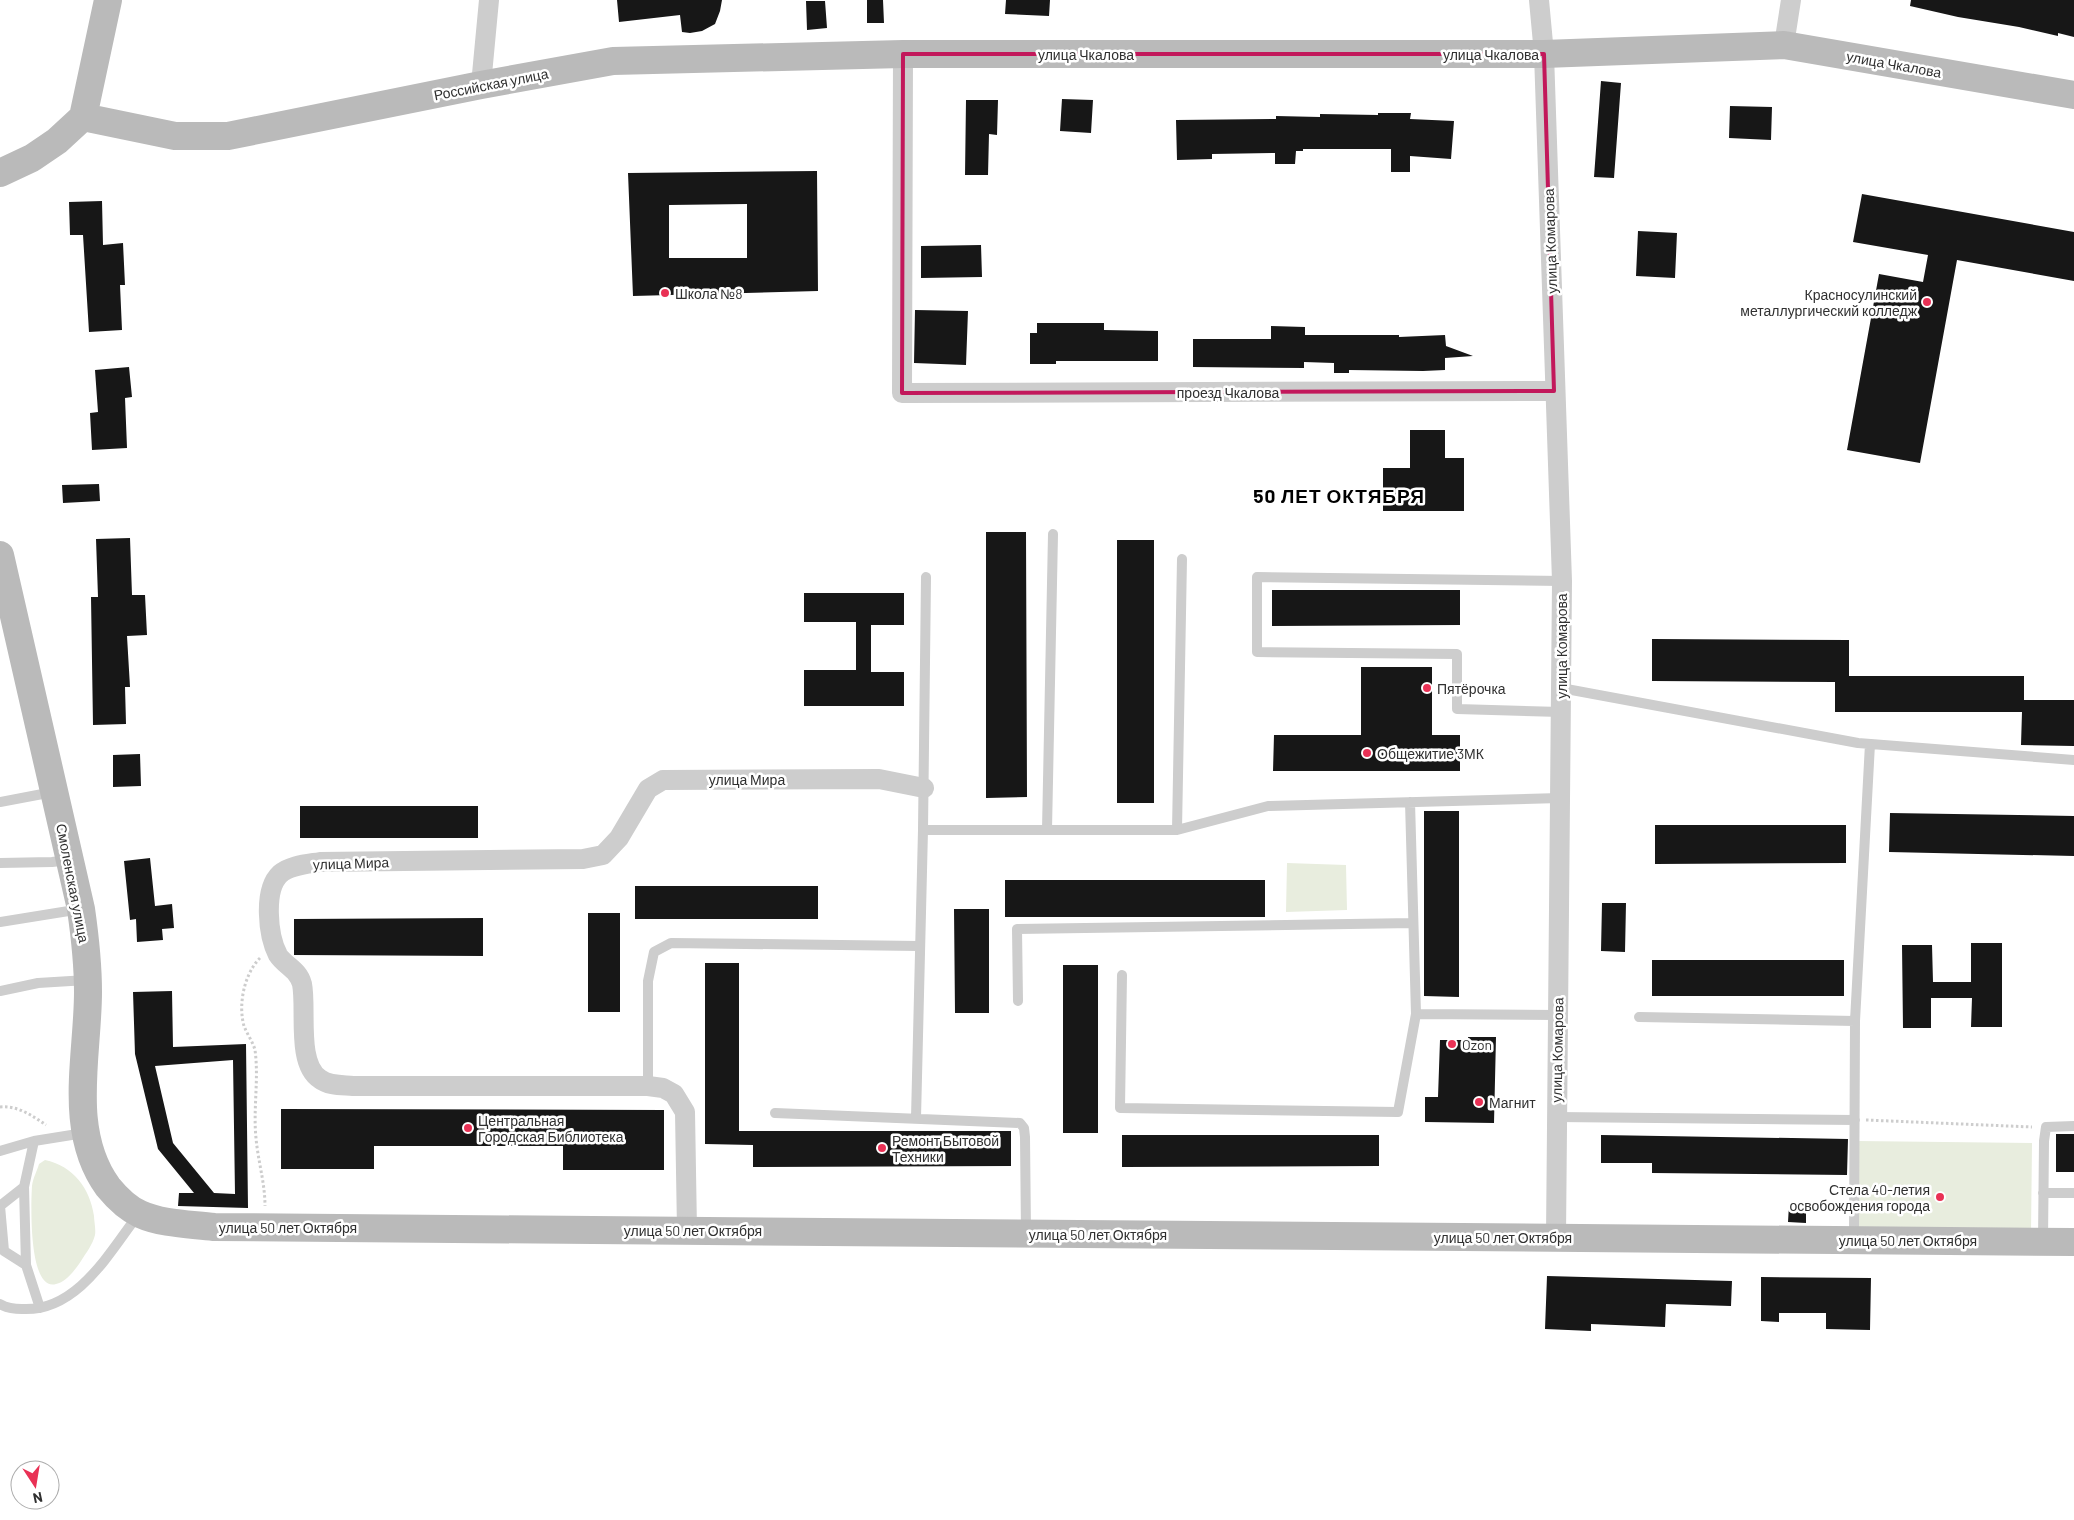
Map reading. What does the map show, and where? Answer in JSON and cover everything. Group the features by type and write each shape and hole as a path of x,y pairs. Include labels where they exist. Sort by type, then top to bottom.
{"street":[{"path":"0,173 32,158 57,141 84,117 108,0"},
{"path":"481,85 489,0"},
{"name":"улица Комарова","path":"1539,0 1544,54 1554,391 1562,581 1556,1237"},
{"path":"1784,45 1791,0"},
{"name":"улица Чкалова","path":"903,54 1544,54 1784,45 2074,95"},
{"name":"Российская улица","path":"84,117 175,136 228,136 481,85 613,61 903,54"},
{"name":"проезд Чкалова","path":"903,54 902,392 1554,391"},
{"name":"Смоленская улица","path":"0,555 13,626 55,792 81,909 88,980 83,1100 74,1135 102,1178 132,1210"},
{"name":"улица Мира","path":"687,1230 685,1112 674,1094 663,1088 648,1086 363,1086 330,1084 319,1079 311,1069 306,1051 302,985 298,973 280,957 272,941 269,914 272,888 280,874 293,868 320,862 583,859 603,855 619,838 648,789 663,780 879,779 924,788"},
{"name":"улица 50 лет Октября","path":"132,1210 172,1222 214,1227 2074,1242"}],"lane":[{"path":"1047,830 1053,534"},
{"path":"1178,830 1182,559"},
{"path":"916,1118 919,946 924,830 926,577"},
{"path":"1561,712 1457,709 1457,654 1257,652 1256,577 1562,581"},
{"path":"1561,688 1870,744 2074,760"},
{"path":"1854,1240 1855,1021 1870,744"},
{"path":"0,802 55,792"},
{"path":"924,830 1178,830 1268,806 1560,798"},
{"path":"1122,975 1120,1108 1398,1112 1416,1014 1410,802"},
{"path":"0,863 70,860"},
{"path":"0,922 81,909"},
{"path":"1018,1001 1017,929 1414,923"},
{"path":"648,1086 648,981 654,952 671,943 919,946"},
{"path":"0,991 38,983 88,980"},
{"path":"1416,1014 1558,1015"},
{"path":"1640,1017 1855,1021"},
{"path":"775,1113 1020,1123 1024,1128 1025,1137 1026,1233"},
{"path":"1557,1117 1855,1120"},
{"path":"2043,1241 2044,1140 2046,1127 2074,1126"},
{"path":"0,1151 34,1141 74,1135"},
{"path":"34,1141 24,1187 26,1264 40,1308"},
{"path":"24,1187 0,1206 4,1252 26,1264"},
{"path":"2043,1192 2074,1193"},
{"path":"0,1304 12,1309 30,1310 67,1297 81,1286 132,1210"}],"path":[{"path":"264,1227 265,1196 256,1138 255,1049 244,1026 242,1014 245,986 250,970 258,959 274,946"},
{"path":"0,1106 18,1109 74,1135"},
{"path":"1855,1120 2046,1127"}],"highlighted area":[{"path":"903,54 1544,54 1554,391 902,393"}],"shaded area":[{"path":"1287,863 1346,865 1347,910 1286,912"},
{"path":"1857,1141 2032,1143 2031,1234 1857,1234"},
{"path":"45,1160 64,1167 72,1173 89,1196 94,1216 95,1235 93,1242 73,1272 56,1284 47,1283 40,1274 33,1244 32,1186 39,1164"}],"building":[{"path":"617,0 722,0 715,24 702,31 690,33 682,32 680,15 619,22"},
{"path":"867,0 883,0 884,23 867,23"},
{"path":"1006,0 1050,0 1049,16 1005,14"},
{"path":"1911,0 2074,0 2074,37 2058,33 2058,36 2019,27 1958,17 1910,6"},
{"path":"806,1 825,1 827,28 807,30"},
{"path":"1601,81 1621,83 1614,178 1594,177"},
{"path":"1062,99 1093,100 1091,133 1060,131"},
{"path":"966,100 998,100 997,135 989,134 988,175 965,175"},
{"path":"1730,106 1772,107 1771,140 1729,138"},
{"path":"1378,113 1411,113 1410,119 1454,121 1451,159 1410,156 1410,172 1391,172 1391,149 1303,149 1303,151 1296,151 1295,164 1275,164 1275,153 1212,154 1212,159 1177,160 1176,120 1276,119 1276,116 1320,117 1320,114 1378,115"},
{"path":"817,171 818,291 633,296 628,173","holes":["747,204 747,258 669,258 669,205"]},
{"path":"1862,194 2074,232 2074,281 1957,260 1920,463 1847,450 1879,274 1923,282 1928,255 1853,242"},
{"path":"102,201 103,245 123,243 125,285 120,285 122,330 89,332 83,235 70,235 69,202"},
{"path":"1638,231 1677,233 1675,278 1636,276"},
{"path":"981,245 982,277 921,278 921,246"},
{"path":"915,310 968,311 966,365 914,363"},
{"path":"1037,323 1104,323 1104,330 1158,331 1158,361 1056,361 1056,364 1030,364 1030,333 1037,333"},
{"path":"1271,326 1305,327 1305,335 1399,335 1399,337 1445,335 1446,346 1473,356 1445,358 1445,370 1423,371 1349,370 1349,373 1334,373 1334,363 1304,362 1304,368 1193,367 1193,339 1271,339"},
{"path":"129,367 132,397 125,398 127,448 92,450 90,413 98,412 95,370"},
{"path":"1410,430 1445,430 1445,458 1464,458 1464,511 1383,511 1383,468 1410,468"},
{"path":"99,484 100,501 63,503 62,485"},
{"path":"986,532 1026,532 1027,797 986,798"},
{"path":"130,538 132,595 145,595 147,635 127,636 130,687 125,687 126,724 93,725 91,597 98,597 96,539"},
{"path":"1117,540 1154,540 1154,803 1117,803"},
{"path":"1272,590 1460,590 1460,625 1272,626"},
{"path":"804,593 904,593 904,625 871,625 871,672 904,672 904,706 804,706 804,670 856,670 856,622 804,622"},
{"path":"1652,639 1849,640 1849,676 2024,676 2024,700 2074,700 2074,746 2021,745 2022,712 1835,712 1835,682 1652,681"},
{"path":"1361,667 1432,667 1432,735 1460,735 1460,771 1273,771 1274,735 1361,735"},
{"path":"140,754 141,786 113,787 113,755"},
{"path":"300,806 478,806 478,838 300,838"},
{"path":"1424,811 1459,811 1459,997 1424,996"},
{"path":"1890,813 2074,816 2074,856 1889,852"},
{"path":"1655,825 1846,825 1846,863 1655,864"},
{"path":"150,858 155,906 172,904 174,928 162,929 163,940 137,942 136,919 130,920 124,861"},
{"path":"1005,880 1265,880 1265,917 1005,917"},
{"path":"635,886 818,886 818,919 635,919"},
{"path":"1602,903 1626,903 1625,952 1601,951"},
{"path":"954,909 989,909 989,1013 955,1013"},
{"path":"588,913 620,913 620,1012 588,1012"},
{"path":"483,918 483,956 294,955 294,919"},
{"path":"1971,943 2002,943 2002,1027 1971,1027 1972,998 1931,998 1931,1028 1903,1028 1902,945 1932,945 1933,982 1971,982"},
{"path":"1652,960 1844,960 1844,996 1652,996"},
{"path":"705,963 739,963 739,1131 1011,1131 1011,1166 753,1167 753,1145 705,1144"},
{"path":"1063,965 1098,965 1098,1133 1063,1133"},
{"path":"172,991 173,1047 246,1044 248,1208 178,1206 179,1193 194,1193 158,1149 135,1054 133,992","holes":["233,1060 235,1194 214,1193 173,1143 155,1066"]},
{"path":"1468,1037 1496,1037 1494,1123 1425,1122 1425,1097 1438,1097 1440,1040 1468,1040"},
{"name":"Центральная Городская Библиотека","path":"281,1109 664,1110 664,1170 563,1170 563,1146 374,1146 374,1169 281,1169"},
{"path":"2056,1134 2074,1134 2074,1172 2056,1172"},
{"path":"1122,1135 1379,1135 1379,1166 1122,1167"},
{"path":"1601,1135 1848,1139 1847,1175 1652,1173 1652,1163 1601,1163"},
{"path":"1789,1205 1806,1206 1806,1223 1788,1222"},
{"path":"1547,1276 1732,1281 1731,1306 1666,1304 1665,1327 1591,1324 1591,1331 1545,1329"},
{"path":"1761,1277 1871,1278 1870,1330 1826,1329 1826,1313 1779,1313 1779,1322 1761,1321"}],"place":[{"name":"Школа №8","path":"665,293"},
{"name":"Красносулинский металлургический колледж","path":"1927,302"},
{"name":"Пятёрочка","path":"1427,688"},
{"name":"Общежитие 3МК","path":"1367,753"},
{"name":"Ozon","path":"1452,1044"},
{"name":"Магнит","path":"1479,1102"},
{"name":"Центральная Городская Библиотека","path":"468,1128"},
{"name":"Ремонт Бытовой Техники","path":"882,1148"},
{"name":"Стела 40-летия освобождения города","path":"1940,1197"}],"district":[{"name":"50 ЛЕТ ОКТЯБРЯ","path":"1339,495"}]}
